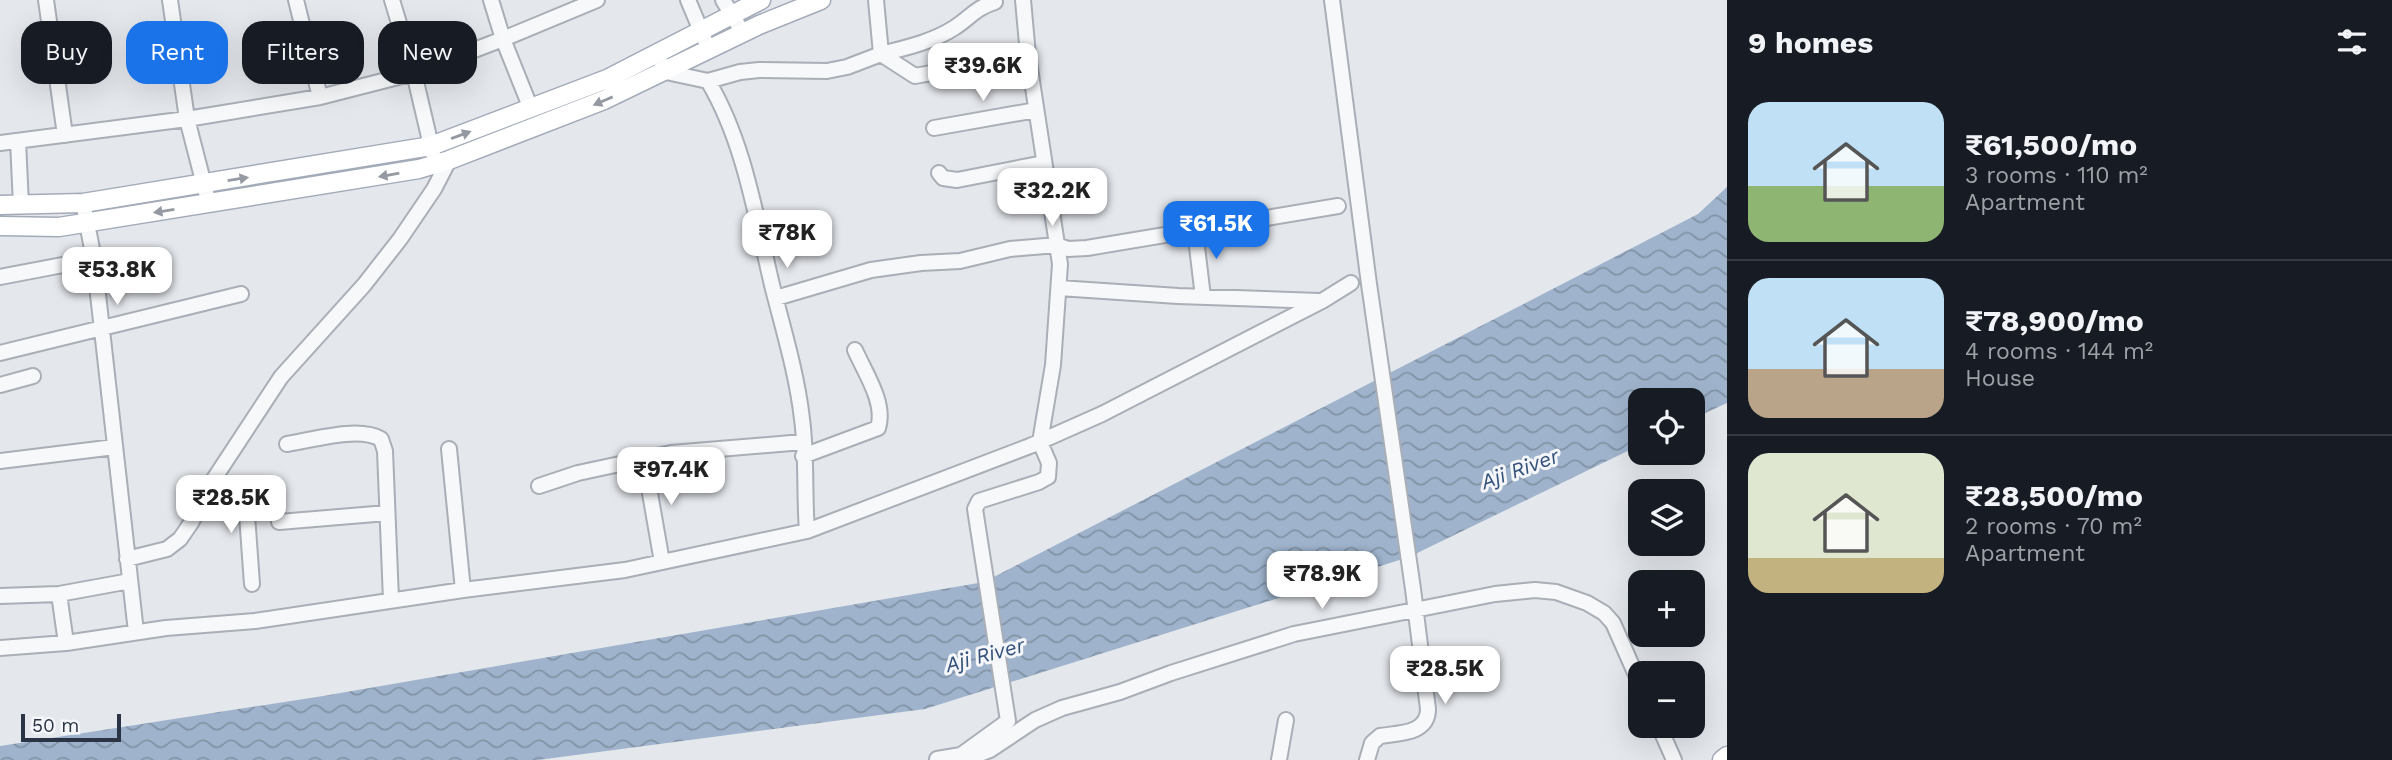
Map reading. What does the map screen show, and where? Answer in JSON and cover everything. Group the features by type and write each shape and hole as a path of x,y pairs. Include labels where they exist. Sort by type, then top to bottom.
{"main road":[{"path":"0,205 83,203 431,146 596,85 701,31 727,7 761,0"},
{"path":"0,226 59,227 389,175 442,162 604,100 743,33 821,0"},
{"path":"1722,760 1727,756"}],"street":[{"path":"46,0 65,135"},
{"path":"170,0 187,119 209,204"},
{"path":"296,0 320,97"},
{"path":"392,0 398,21"},
{"path":"491,0 503,39 531,109"},
{"path":"688,0 709,50"},
{"path":"876,0 881,54"},
{"path":"937,759 961,755 1008,722 975,509 979,501 1048,477 1049,463 1040,442 1053,365 1060,264 1028,55 1023,0"},
{"path":"1332,0 1416,610 1428,716 1417,729 1375,739 1367,760"},
{"path":"477,49 590,2"},
{"path":"657,54 666,72 708,81 759,70 827,71 940,36 977,9 995,2"},
{"path":"727,7 743,33"},
{"path":"881,54 915,76 1028,55"},
{"path":"708,81 721,103 754,204 797,384 803,422 807,531"},
{"path":"0,144 187,119 320,97 378,82"},
{"path":"127,559 167,549 180,539 210,485 281,377 364,285 434,189 442,162 431,146 417,84"},
{"path":"934,128 1036,110"},
{"path":"18,141 21,205"},
{"path":"939,173 943,178 957,180 1044,163"},
{"path":"83,203 94,259 136,632"},
{"path":"776,298 871,270 960,261 1010,249 1057,245 1068,249 1087,248 1338,206"},
{"path":"1195,230 1203,297"},
{"path":"0,277 94,259"},
{"path":"0,648 66,643 166,628 255,621 463,590 625,570 807,531 1040,442 1102,414 1322,302 1351,283"},
{"path":"1059,288 1322,302"},
{"path":"0,353 242,294"},
{"path":"539,485 578,473 671,453 730,447 803,449 878,428 880,406 855,350"},
{"path":"0,385 33,376"},
{"path":"286,443 359,433 372,434 381,439 385,451 391,600"},
{"path":"0,461 115,447"},
{"path":"449,449 463,590"},
{"path":"644,459 662,562"},
{"path":"210,485 234,486 242,491 246,500 252,584"},
{"path":"279,522 387,513"},
{"path":"0,596 59,594 130,581"},
{"path":"964,760 990,750 1035,720 1062,708 1120,692 1294,634 1495,594 1535,590 1556,592 1587,603 1604,613 1613,623 1630,661"},
{"path":"59,594 66,643"},
{"path":"1279,760 1286,720"},
{"path":"1664,738 1674,760"}],"water":[{"name":"Aji River","path":"1727,187 1727,403 1705,413 1705,388 1628,388 1628,451 1409,557 925,709 538,760 0,760 0,746 323,696 984,582 1698,214"}]}
